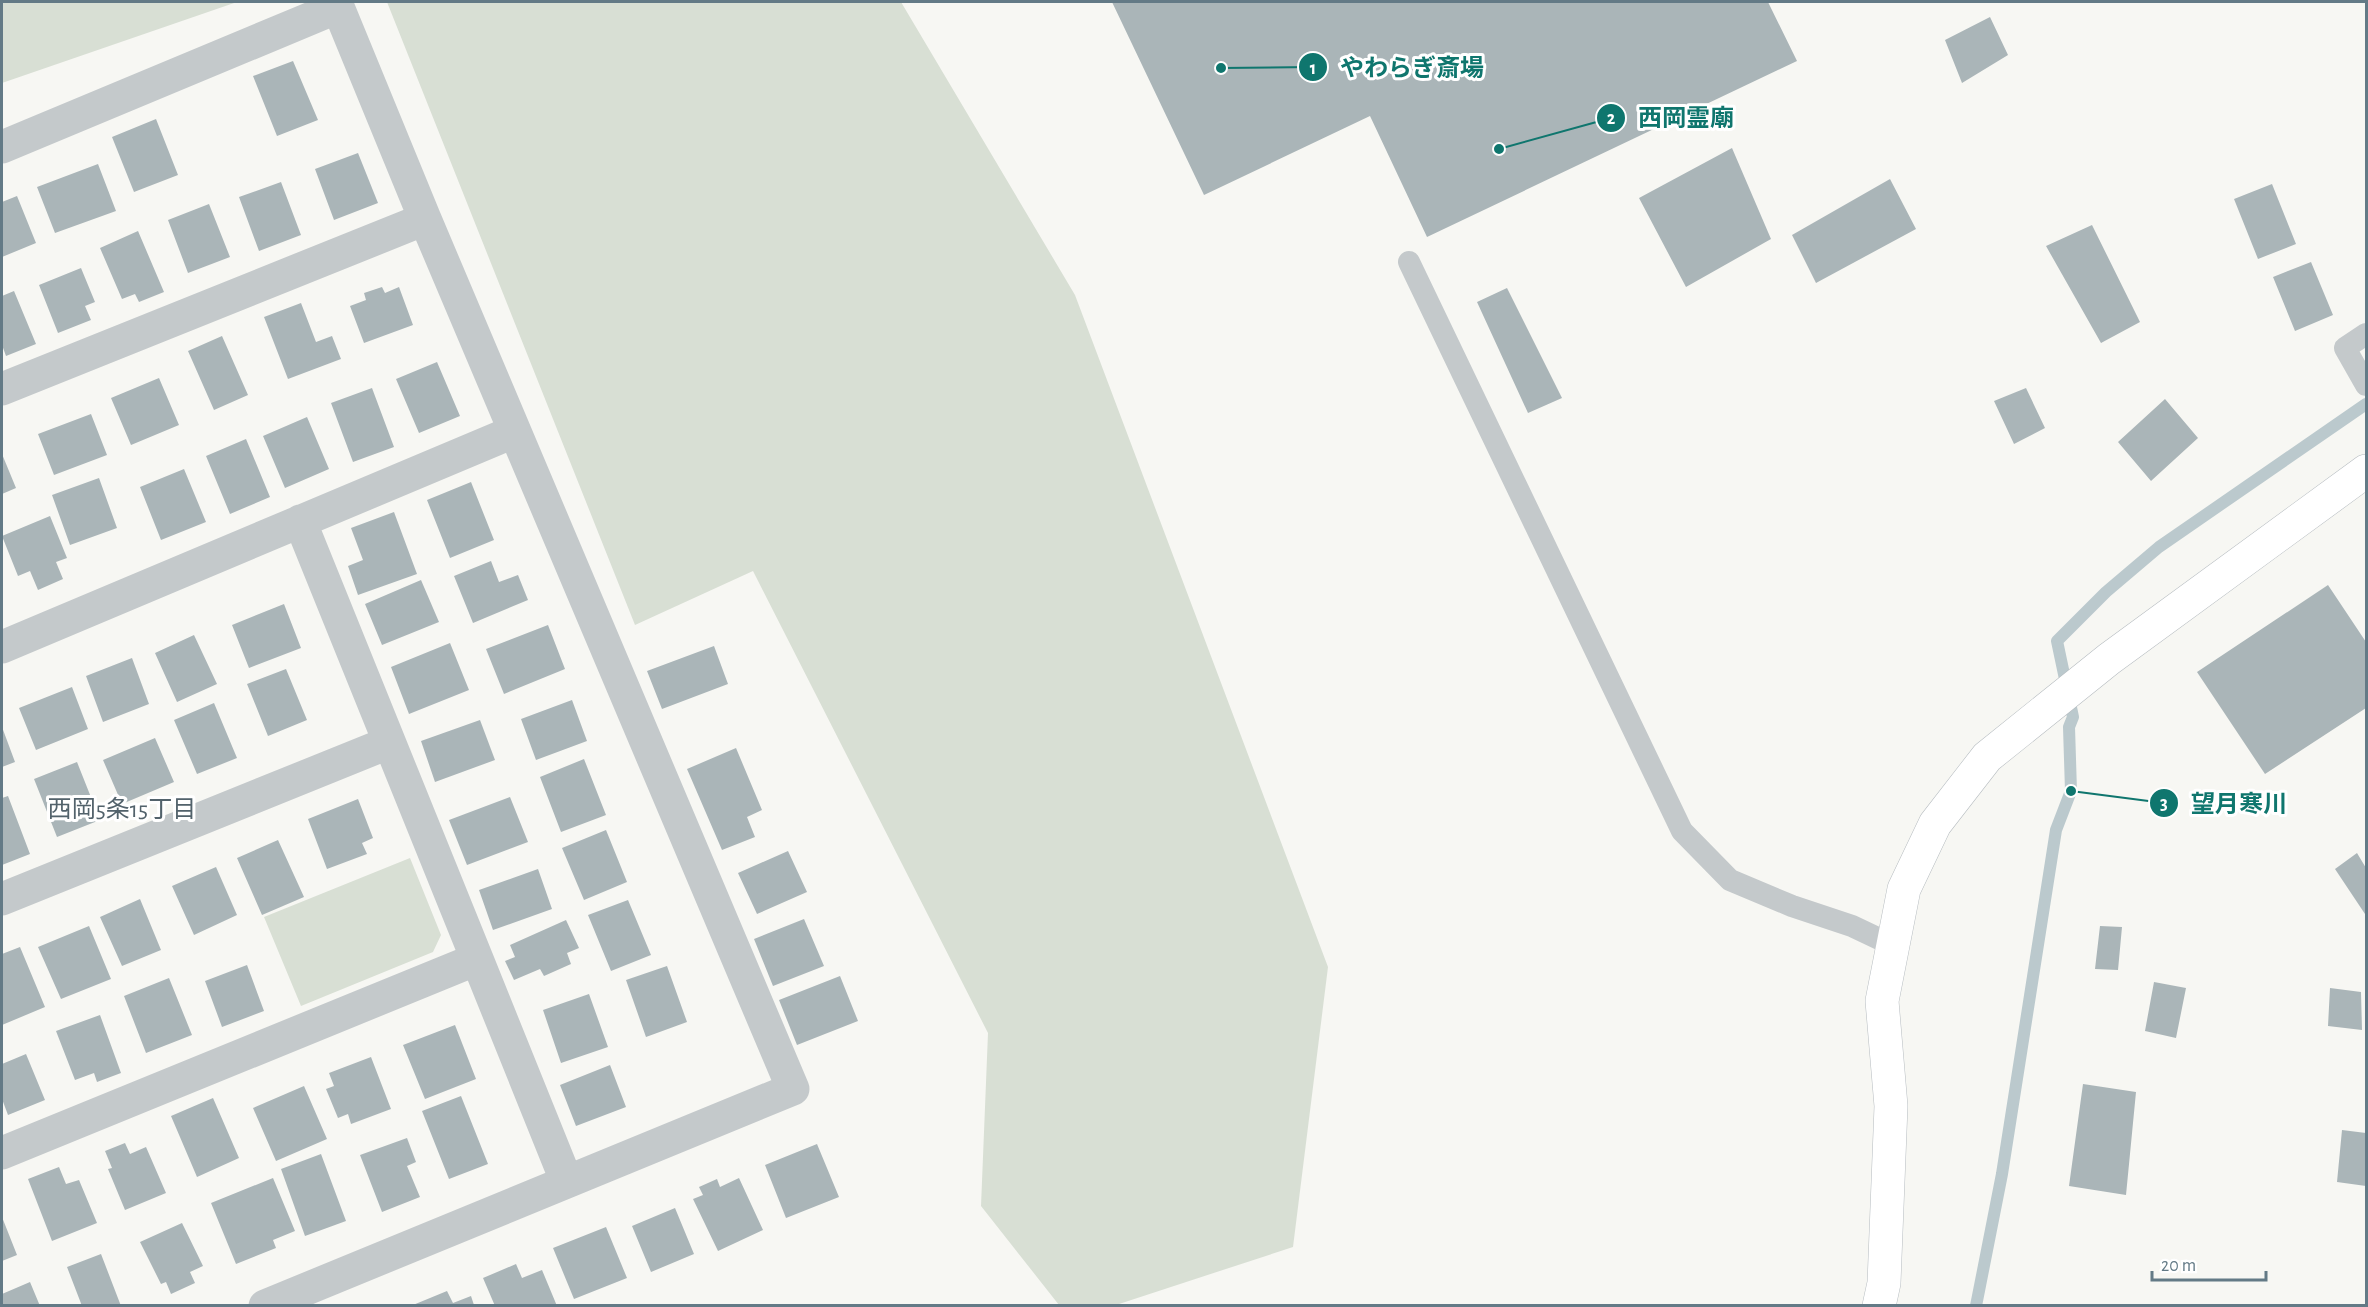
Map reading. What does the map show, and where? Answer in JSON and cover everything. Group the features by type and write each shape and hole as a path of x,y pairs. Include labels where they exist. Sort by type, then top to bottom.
{"street":[{"path":"2,147 339,7 513,432 793,1089 265,1305"},
{"path":"2,389 425,219"},
{"path":"2,646 513,432"},
{"path":"1879,1305 1884,1283 1891,1107 1882,1001 1904,889 1935,824 1987,757 2109,659 2367,471"},
{"path":"300,521 566,1180"},
{"path":"2,899 388,743"},
{"path":"2,1153 477,959"}],"lane":[{"path":"1409,261 1682,831 1730,880 1792,906 1852,926 1892,945"},
{"path":"2367,334 2345,348 2367,385"}],"shaded area":[{"path":"2,2 237,2 2,83"},
{"path":"387,2 901,2 1075,295 1328,967 1293,1247 1116,1305 1059,1305 981,1206 988,1033 753,571 635,625"},
{"path":"410,858 441,935 433,952 301,1006 264,917"}],"building":[{"path":"1112,2 1768,2 1797,61 1427,237 1370,116 1204,195"},
{"path":"1990,17 2008,55 1962,83 1945,40"},
{"path":"293,61 318,120 277,136 253,76"},
{"path":"156,119 178,175 134,192 112,137"},
{"path":"1732,148 1771,239 1686,287 1639,198"},
{"path":"358,153 378,203 334,220 315,169"},
{"path":"98,164 116,211 55,233 37,187"},
{"path":"1890,179 1916,229 1816,283 1792,235"},
{"path":"281,182 301,235 259,251 239,197"},
{"path":"2272,184 2296,244 2258,259 2234,199"},
{"path":"17,196 36,243 2,257 2,202"},
{"path":"209,204 230,257 188,273 168,220"},
{"path":"2092,225 2140,322 2101,343 2046,246"},
{"path":"138,231 164,292 139,302 135,294 122,299 100,248"},
{"path":"2311,262 2333,315 2295,331 2273,277"},
{"path":"81,268 95,302 85,306 91,320 58,333 39,285"},
{"path":"382,287 385,293 399,287 413,325 364,343 350,306 366,300 364,293"},
{"path":"1507,288 1562,398 1528,413 1477,302"},
{"path":"14,291 36,344 6,356 2,345 2,296"},
{"path":"301,303 316,342 332,336 341,359 288,379 264,317"},
{"path":"222,336 248,395 214,410 188,351"},
{"path":"437,362 460,416 419,433 396,379"},
{"path":"159,378 179,425 131,445 111,398"},
{"path":"372,388 394,447 353,462 331,403"},
{"path":"2026,388 2045,428 2014,444 1994,401"},
{"path":"2165,399 2198,438 2151,481 2118,442"},
{"path":"91,414 107,455 54,475 38,434"},
{"path":"307,417 329,469 285,488 263,436"},
{"path":"246,439 270,497 230,514 206,456"},
{"path":"2,454 16,488 2,494"},
{"path":"184,469 206,522 161,540 140,487"},
{"path":"99,478 117,528 70,545 52,495"},
{"path":"471,482 494,540 450,558 427,500"},
{"path":"394,512 417,574 358,595 348,566 363,560 351,528"},
{"path":"50,516 67,558 56,562 63,579 38,590 30,571 18,576 2,536"},
{"path":"491,561 499,582 518,575 528,600 473,623 454,576"},
{"path":"421,580 439,622 382,645 365,604"},
{"path":"2328,585 2366,642 2366,708 2265,774 2197,672"},
{"path":"284,604 301,648 249,668 232,625"},
{"path":"548,625 565,669 504,694 486,649"},
{"path":"194,635 217,684 177,702 155,653"},
{"path":"450,643 469,690 409,714 391,667"},
{"path":"714,646 728,684 662,709 647,671"},
{"path":"132,658 149,704 103,722 86,676"},
{"path":"286,669 307,720 268,736 247,684"},
{"path":"72,687 88,729 36,750 19,708"},
{"path":"572,700 587,741 536,760 521,719"},
{"path":"214,703 237,758 197,774 174,720"},
{"path":"480,720 495,760 435,782 421,741"},
{"path":"2,727 15,762 2,767"},
{"path":"155,738 174,782 122,804 103,760"},
{"path":"736,748 762,810 747,817 755,837 722,850 687,769"},
{"path":"584,759 606,815 561,832 540,777"},
{"path":"77,762 100,820 57,837 34,779"},
{"path":"8,796 30,854 2,865 2,798"},
{"path":"510,797 528,842 467,865 449,820"},
{"path":"358,799 373,838 362,843 367,854 327,869 308,819"},
{"path":"606,830 627,882 584,900 562,848"},
{"path":"278,840 304,897 262,915 237,858"},
{"path":"788,851 807,892 757,914 738,873"},
{"path":"2357,853 2366,868 2365,914 2335,869"},
{"path":"216,867 237,915 194,935 172,886"},
{"path":"538,869 552,909 493,930 479,890"},
{"path":"140,899 161,950 122,966 100,917"},
{"path":"628,900 651,955 611,971 588,915"},
{"path":"804,919 824,966 773,986 754,939"},
{"path":"566,920 579,948 567,953 571,964 544,976 540,969 514,980 505,961 515,957 510,945"},
{"path":"89,926 111,979 61,999 38,947"},
{"path":"2100,926 2122,927 2118,970 2095,969"},
{"path":"20,947 45,1007 2,1025 2,954"},
{"path":"247,965 264,1011 222,1027 205,981"},
{"path":"667,966 687,1022 646,1037 626,980"},
{"path":"840,976 858,1021 797,1045 779,1000"},
{"path":"169,978 192,1035 146,1053 124,996"},
{"path":"2154,982 2186,988 2176,1038 2145,1031"},
{"path":"2330,988 2361,992 2362,1030 2328,1026"},
{"path":"589,994 608,1047 561,1063 543,1010"},
{"path":"100,1015 121,1073 97,1082 94,1073 75,1080 56,1031"},
{"path":"455,1025 476,1079 425,1099 403,1045"},
{"path":"26,1054 45,1100 8,1115 2,1099 2,1064"},
{"path":"371,1057 391,1109 351,1124 348,1114 338,1118 326,1089 334,1086 329,1073"},
{"path":"610,1065 626,1107 576,1126 560,1085"},
{"path":"2083,1084 2136,1092 2126,1195 2069,1186"},
{"path":"304,1086 327,1139 276,1161 253,1108"},
{"path":"461,1096 488,1164 449,1179 422,1111"},
{"path":"213,1098 239,1158 197,1177 171,1116"},
{"path":"2342,1130 2366,1133 2366,1186 2337,1182"},
{"path":"407,1138 416,1162 407,1166 420,1197 382,1212 360,1155"},
{"path":"125,1143 130,1154 146,1147 166,1193 125,1210 108,1169 112,1168 105,1151"},
{"path":"817,1144 839,1197 786,1218 765,1165"},
{"path":"321,1154 346,1221 305,1236 281,1169"},
{"path":"59,1167 66,1184 79,1180 97,1223 52,1241 28,1179"},
{"path":"273,1178 295,1231 273,1240 276,1248 236,1264 211,1203"},
{"path":"739,1178 763,1230 718,1251 693,1199 703,1195 699,1187 717,1179 720,1187"},
{"path":"675,1208 694,1254 651,1272 632,1226"},
{"path":"2,1217 17,1255 2,1261"},
{"path":"182,1223 203,1266 190,1272 195,1283 171,1294 166,1282 161,1284 140,1242"},
{"path":"606,1227 627,1278 574,1299 553,1248"},
{"path":"101,1254 121,1306 82,1306 67,1267"},
{"path":"516,1264 522,1278 542,1270 557,1306 495,1306 483,1278"},
{"path":"30,1282 40,1306 2,1306 2,1294"},
{"path":"447,1291 453,1303 471,1296 474,1305 413,1305"}],"waterway":[{"path":"1976,1306 2002,1174 2056,830 2071,791 2069,727 2073,717 2057,641 2106,592 2159,547 2366,404"}],"place":[{"name":"やわらぎ斎場","path":"1221,68"},
{"name":"西岡霊廟","path":"1499,149"},
{"name":"望月寒川","path":"2071,791"}],"district":[{"name":"西岡5条15丁目","path":"122,809"}]}
